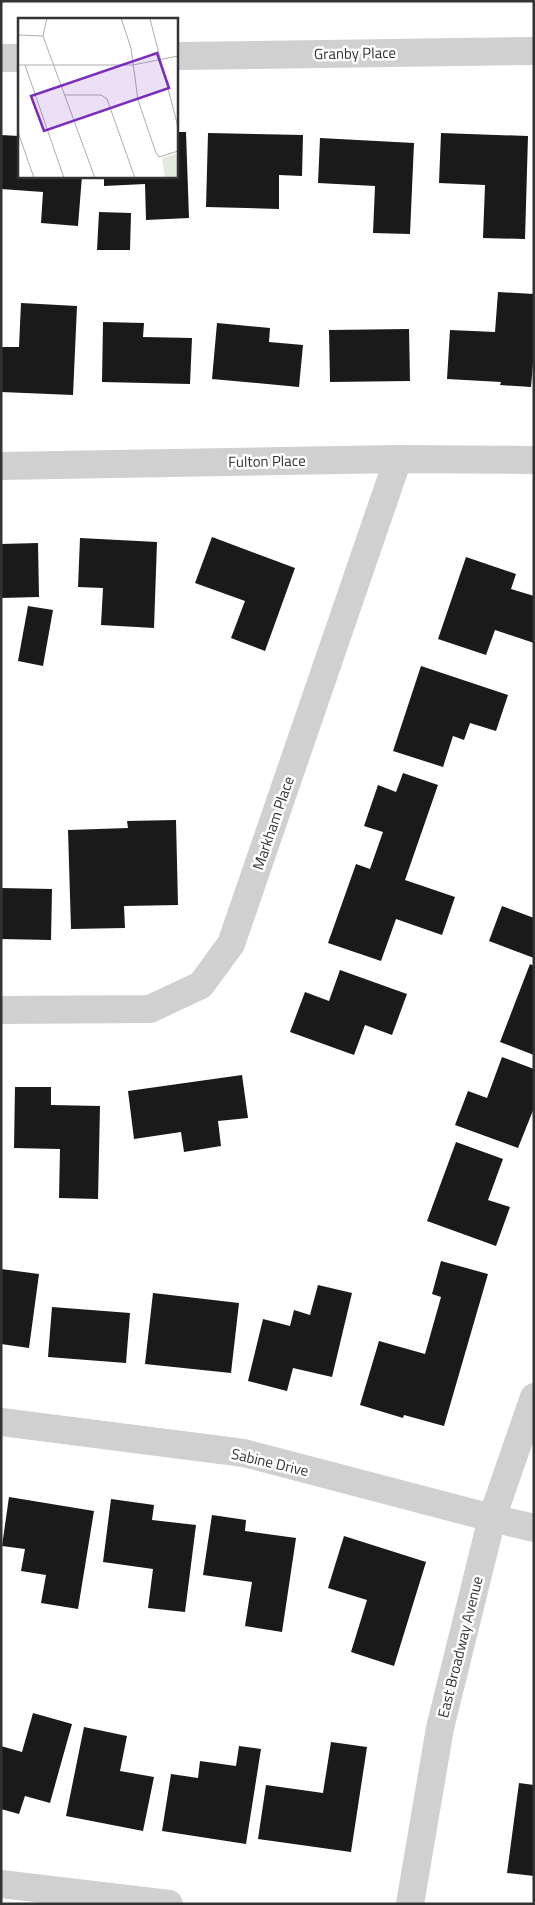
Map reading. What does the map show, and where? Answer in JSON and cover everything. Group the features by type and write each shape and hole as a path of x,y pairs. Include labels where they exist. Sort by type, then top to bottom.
{"street":[{"name":"Granby Place","path":"178,56 534,51"},
{"path":"1,58 18,58"},
{"name":"Fulton Place","path":"1,466 398,459 534,460"},
{"name":"Markham Place","path":"1,1010 150,1009 201,985 231,944 398,459"},
{"name":"East Broadway Avenue","path":"410,1904 440,1728 492,1518 534,1397"},
{"name":"Sabine Drive","path":"1,1422 244,1454 534,1528"},
{"path":"1,1884 169,1904"}],"building":[{"path":"178,132 186,132 189,218 146,220 145,184 104,186 104,178 178,178"},
{"path":"208,133 303,135 302,176 279,175 279,209 206,207"},
{"path":"441,133 528,136 525,239 483,238 485,185 439,183"},
{"path":"1,135 18,136 18,178 82,178 78,226 41,223 43,192 1,189"},
{"path":"320,138 414,143 410,234 373,233 375,186 318,183"},
{"path":"99,212 131,213 130,250 97,250"},
{"path":"498,292 534,294 534,351 531,387 500,385 501,382 447,379 450,330 495,332"},
{"path":"21,303 77,306 73,395 1,392 1,347 19,347"},
{"path":"103,322 144,323 143,337 192,338 190,384 102,382"},
{"path":"217,323 270,328 269,342 303,345 299,387 212,379"},
{"path":"409,329 410,381 330,382 329,330"},
{"path":"212,537 295,568 265,651 231,638 245,601 195,583"},
{"path":"80,538 157,542 154,628 101,625 103,588 78,587"},
{"path":"38,543 39,597 1,598 1,544"},
{"path":"466,557 516,574 511,589 534,596 534,643 495,630 486,655 438,639"},
{"path":"28,606 53,610 43,666 18,661"},
{"path":"421,666 508,695 496,731 470,723 464,740 453,736 443,767 393,751"},
{"path":"403,773 438,785 405,880 455,897 442,935 396,919 381,961 328,943 356,864 370,869 383,832 364,826 378,785 396,792"},
{"path":"176,820 178,905 124,906 125,928 71,929 68,830 128,828 127,821"},
{"path":"1,888 52,889 51,940 1,939"},
{"path":"502,906 534,918 534,958 489,941"},
{"path":"530,964 534,966 534,1055 500,1042"},
{"path":"340,970 407,994 392,1035 365,1025 354,1055 290,1032 305,992 329,1001"},
{"path":"502,1057 534,1069 534,1108 518,1148 455,1125 468,1091 487,1098"},
{"path":"242,1075 248,1118 218,1121 221,1146 184,1152 181,1132 134,1139 128,1091"},
{"path":"15,1087 51,1087 51,1105 100,1106 98,1199 59,1198 60,1149 14,1148"},
{"path":"456,1142 503,1159 488,1200 510,1207 496,1246 427,1221"},
{"path":"441,1261 488,1274 444,1426 404,1415 403,1418 360,1405 379,1341 425,1354 441,1297 432,1294"},
{"path":"1,1269 39,1274 29,1348 1,1344"},
{"path":"318,1285 352,1293 332,1377 293,1368 287,1391 248,1381 263,1319 290,1326 294,1310 310,1315"},
{"path":"153,1293 239,1303 231,1373 145,1364"},
{"path":"52,1307 130,1313 126,1363 48,1357"},
{"path":"9,1497 94,1511 78,1609 41,1603 46,1575 21,1571 25,1549 2,1546"},
{"path":"111,1499 154,1505 152,1520 196,1525 185,1612 148,1608 153,1569 103,1562"},
{"path":"212,1515 246,1520 245,1531 296,1538 282,1632 245,1626 252,1582 203,1575"},
{"path":"344,1536 426,1562 394,1666 351,1652 367,1600 328,1588"},
{"path":"33,1713 72,1724 50,1803 25,1796 19,1814 1,1809 1,1746 22,1752"},
{"path":"84,1727 127,1736 120,1771 154,1777 143,1831 66,1816"},
{"path":"331,1742 367,1747 351,1852 258,1839 266,1785 323,1793"},
{"path":"239,1746 261,1749 246,1844 162,1831 171,1774 198,1778 200,1761 236,1766"},
{"path":"519,1783 534,1785 534,1876 507,1873"}]}
